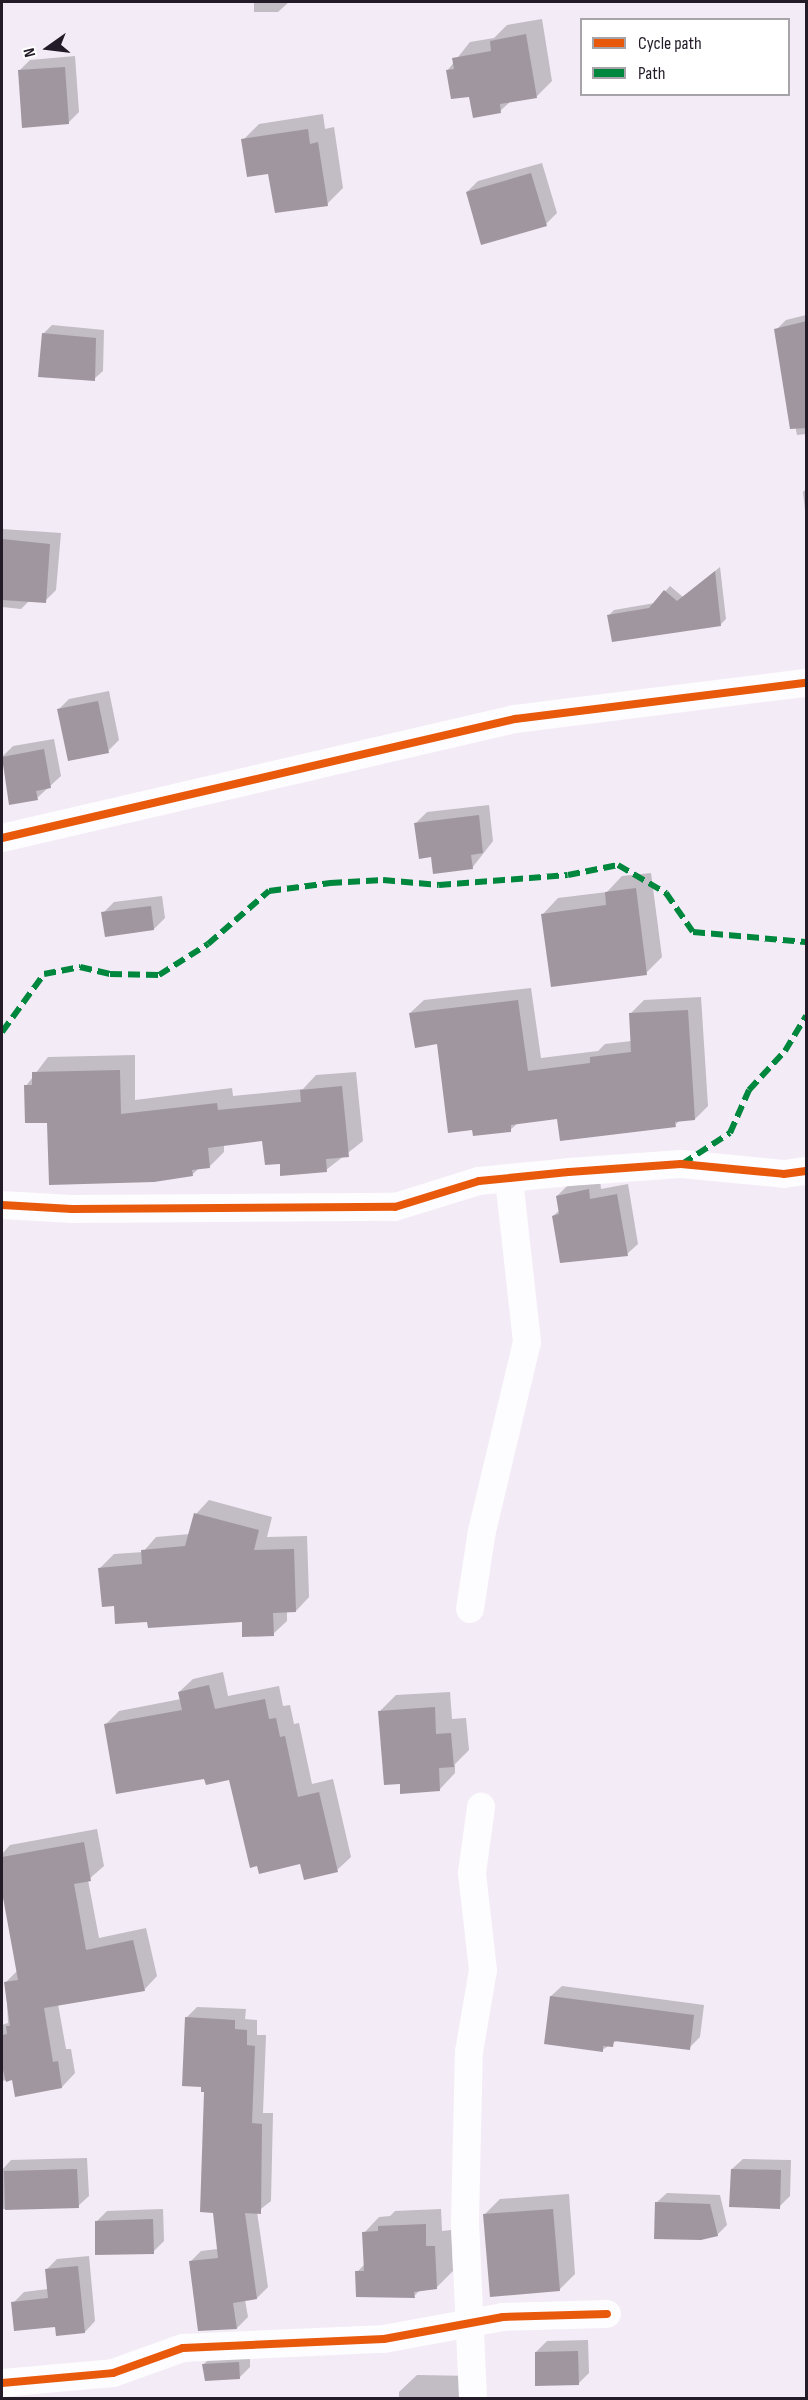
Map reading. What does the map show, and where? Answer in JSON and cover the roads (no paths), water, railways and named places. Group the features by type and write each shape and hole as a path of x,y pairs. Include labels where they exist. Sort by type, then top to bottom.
{"street":[{"path":"2,838 515,719 807,683"},
{"path":"2,1205 72,1209 395,1207 479,1181 509,1178 681,1164 784,1174 807,1171"},
{"path":"470,1609 482,1531 527,1342 509,1178"},
{"path":"473,2398 472,2322 465,2223 469,2052 483,1970 472,1873 481,1807"},
{"path":"2,2383 113,2373 183,2348 384,2338 503,2317 607,2314"}]}
